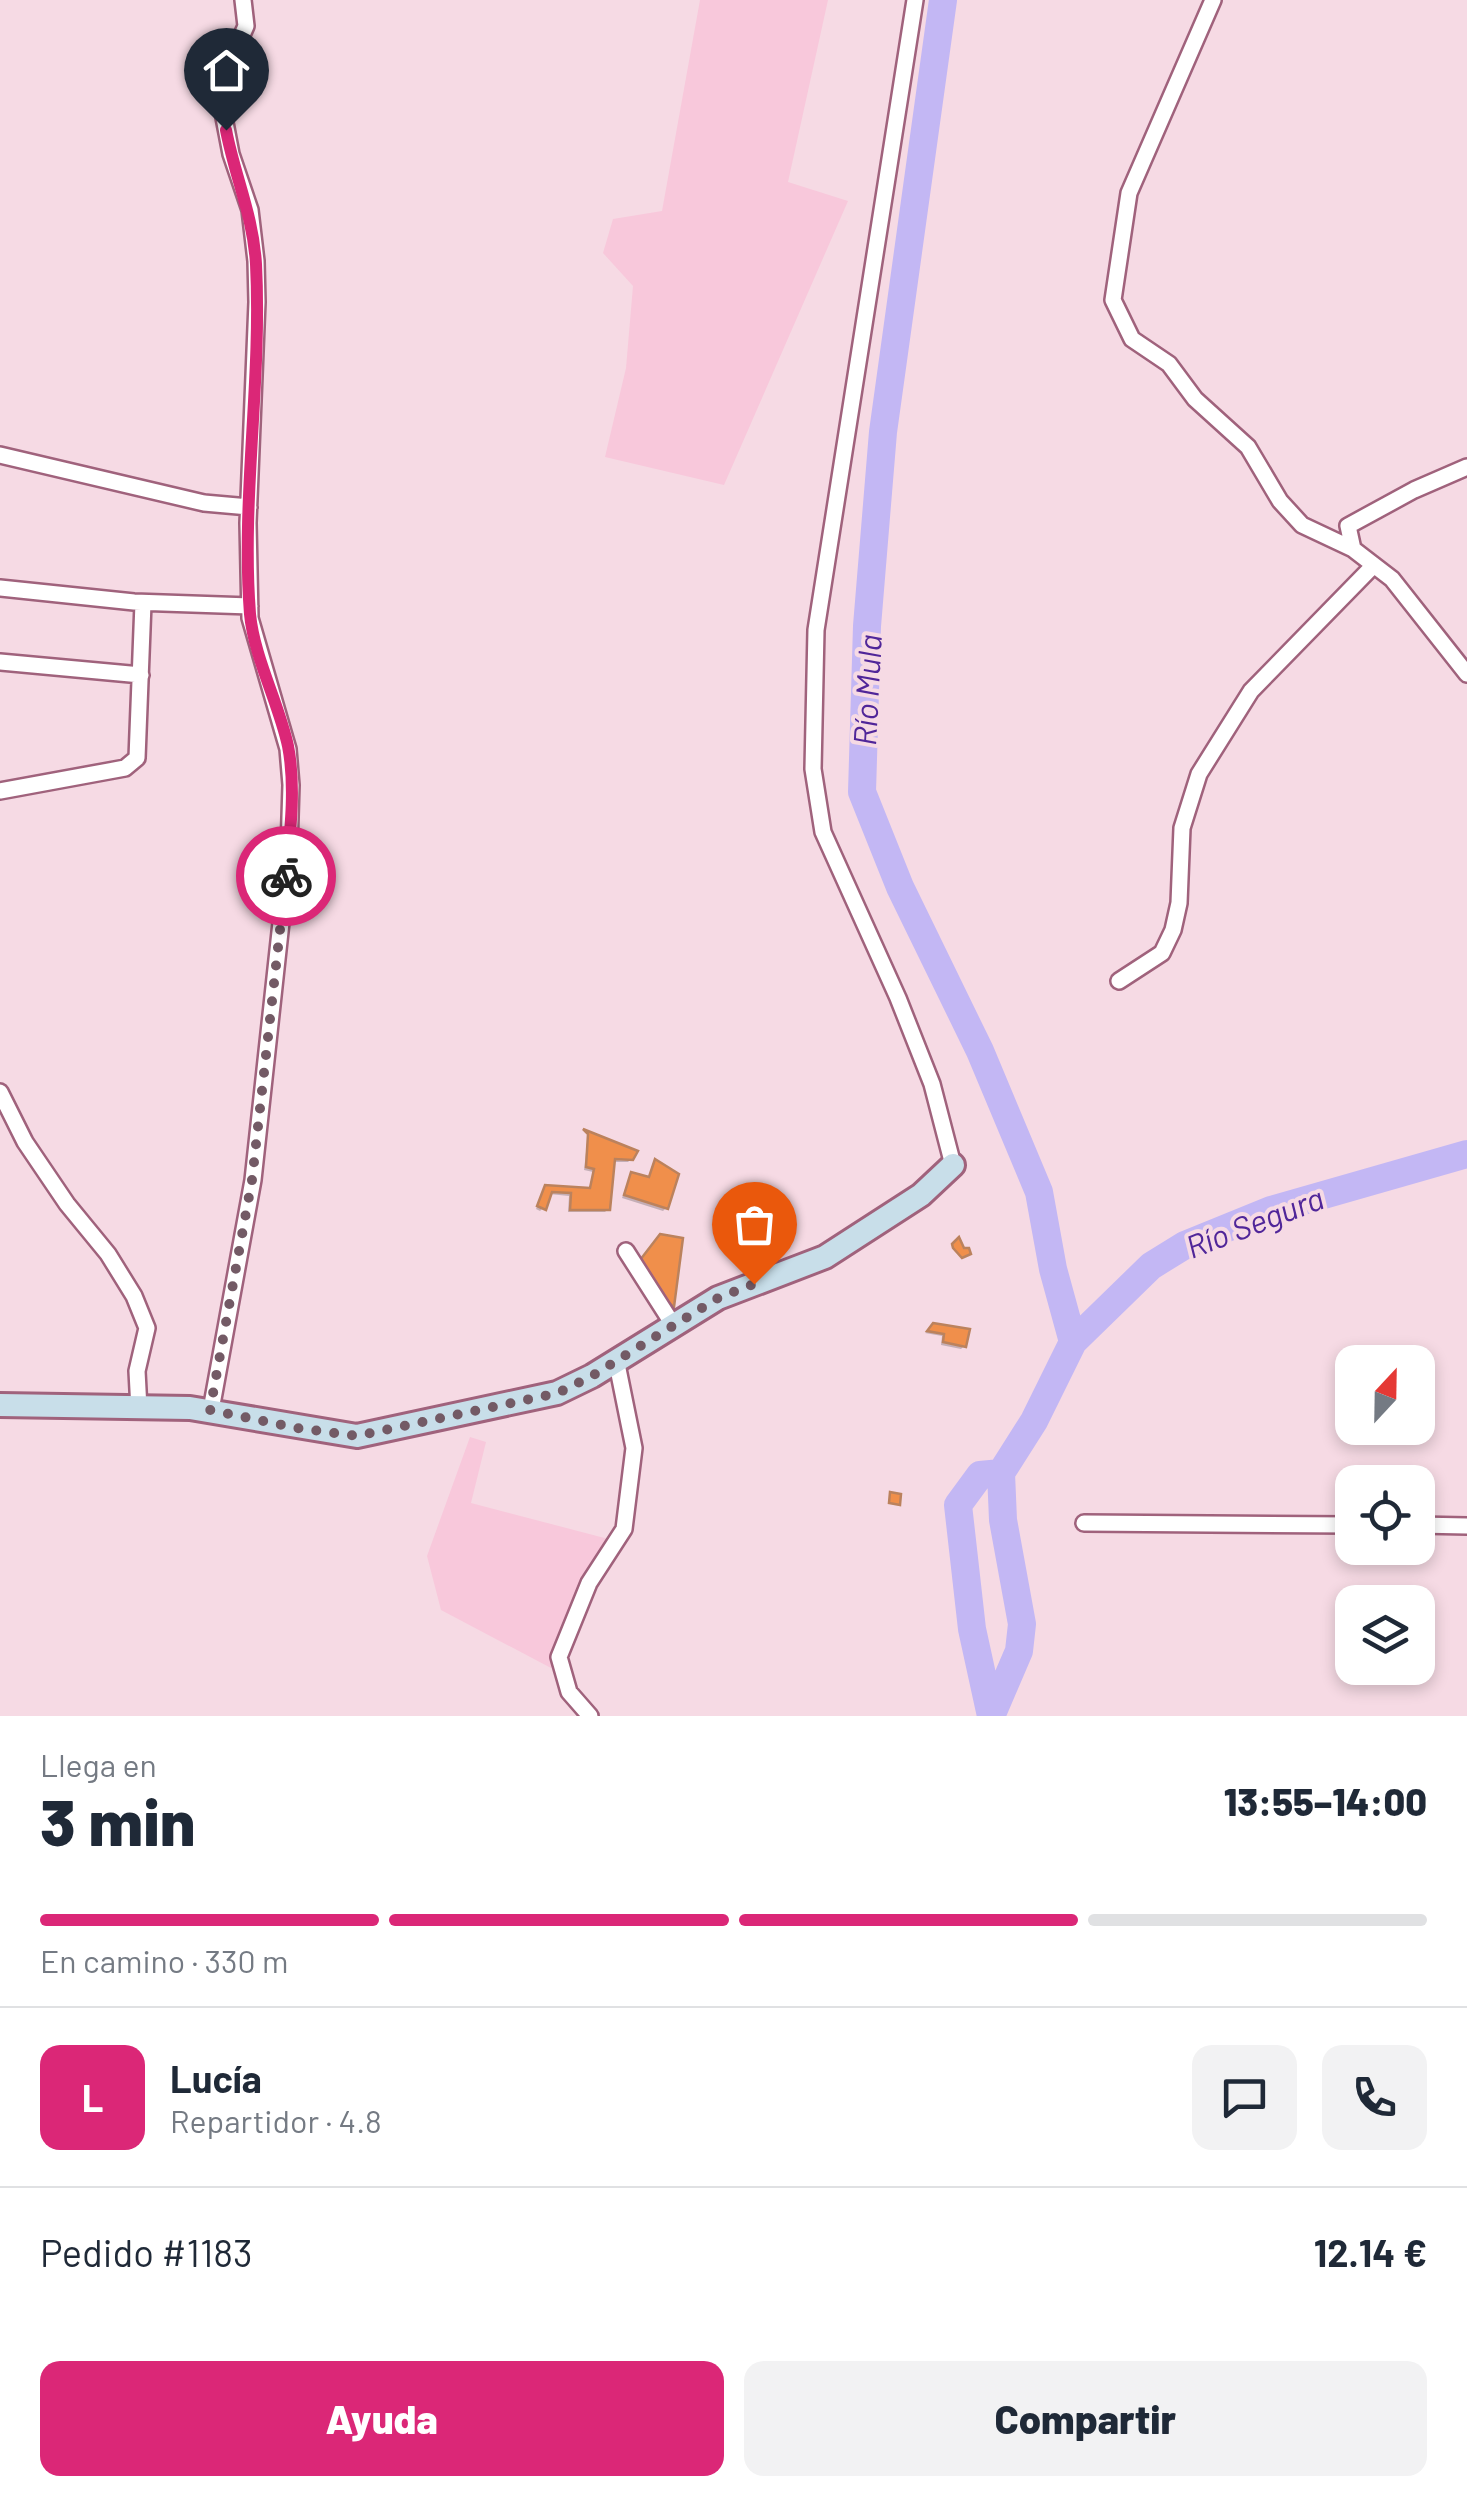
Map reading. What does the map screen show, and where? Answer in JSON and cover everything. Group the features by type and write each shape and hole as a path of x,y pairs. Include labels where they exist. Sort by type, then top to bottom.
{"main road":[{"path":"0,1405 210,1410 357,1436 558,1393 718,1298 825,1257 921,1195 953,1165"}],"street":[{"path":"210,1410 252,1180 289,849 291,785 288,748 250,618 256,260 250,210 231,154 222,107 230,60 246,26 243,0"},
{"path":"914,0 816,630 812,770 823,832 932,1084 953,1165"},
{"path":"1214,0 1129,193 1113,300 1132,339 1170,364 1194,399 1248,447 1280,501 1302,526 1353,550 1392,579 1467,674"},
{"path":"0,455 204,503 249,507"},
{"path":"1353,550 1348,526 1414,490 1467,468"},
{"path":"1119,981 1162,953 1173,930 1182,828 1199,774 1251,691 1374,565"},
{"path":"0,588 143,603 250,606"},
{"path":"0,791 125,768 138,758 143,603"},
{"path":"0,662 141,675"},
{"path":"0,1092 36,1158 108,1254 134,1296 147,1328 137,1372 139,1409"},
{"path":"626,1252 672,1324"},
{"path":"590,1716 569,1692 560,1657 589,1583 624,1529 634,1448 616,1358"},
{"path":"1084,1523 1335,1525"},
{"path":"1435,1526 1467,1526"}],"shaded area":[{"path":"700,0 828,0 788,182 848,201 724,485 605,457 626,368 633,286 603,253 613,219 662,211"},
{"path":"470,1437 486,1442 471,1503 616,1541 551,1668 441,1610 427,1556"}],"building":[{"path":"583,1129 638,1151 633,1160 615,1159 610,1210 570,1210 571,1193 552,1192 546,1210 537,1206 545,1185 590,1188 594,1169 586,1167 588,1134"},
{"path":"655,1159 679,1174 668,1209 624,1195 631,1172 649,1177"},
{"path":"660,1234 683,1238 674,1307 660,1296 637,1264"},
{"path":"959,1237 971,1254 962,1258 952,1244"},
{"path":"933,1323 970,1329 966,1347 943,1342 944,1334 927,1331"},
{"path":"890,1492 901,1494 900,1505 889,1503"}],"waterway":[{"name":"Río Mula","path":"943,0 883,432 867,626 862,792 900,887 980,1051 1039,1192 1053,1269 1073,1342"},
{"name":"Río Segura","path":"991,1716 972,1629 958,1505 980,1475 1001,1473 1034,1421 1073,1342 1151,1266 1185,1245 1271,1210 1467,1154"},
{"path":"992,1714 1019,1651 1022,1624 1003,1520 1001,1473"}],"way so far":[{"path":"286,876 252,1180 210,1410 357,1436 558,1393 718,1298 754,1284"}],"route":[{"path":"226,130 250,210 256,260 248,523 250,618 288,748 291,785 286,876"}]}
